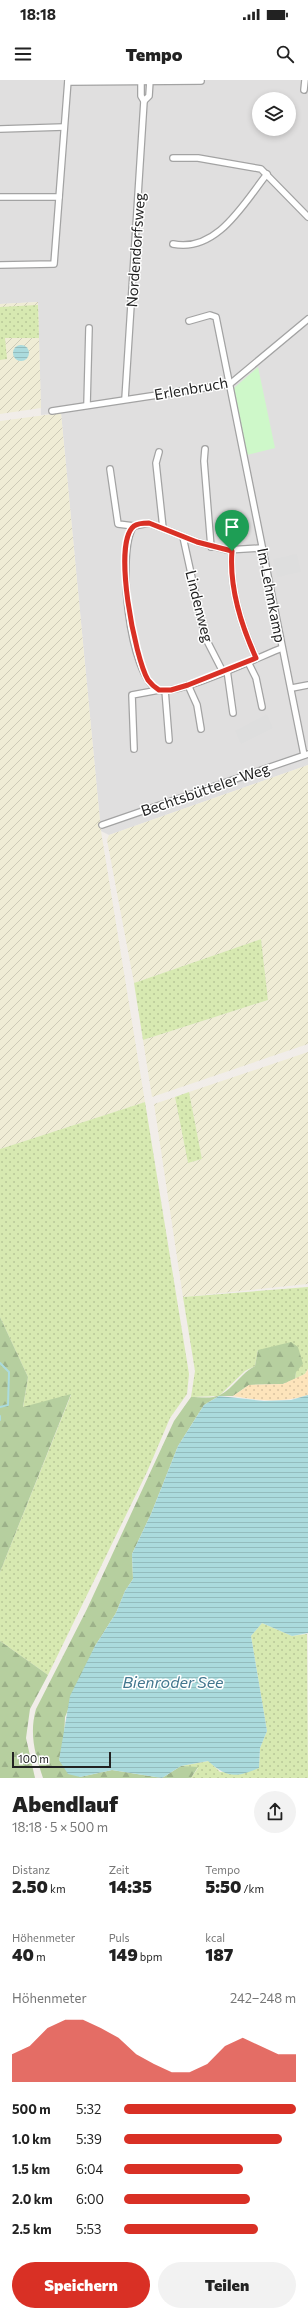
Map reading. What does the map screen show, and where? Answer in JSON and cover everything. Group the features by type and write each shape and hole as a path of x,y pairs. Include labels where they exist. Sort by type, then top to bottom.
{"street":[{"path":"304,90 305,80"},
{"path":"0,265 54,264 68,81 201,81"},
{"name":"Nordendorfsweg","path":"125,399 144,101 141,96 141,81"},
{"name":"Nordendorfsweg","path":"144,101 149,96 150,81"},
{"path":"0,129 64,127"},
{"path":"173,158 198,158 261,169 308,217"},
{"path":"173,244 180,245 194,243 220,230 233,218 267,174"},
{"path":"0,197 59,197"},
{"name":"Im Lehmkamp","path":"189,321 210,315 216,317 282,648 306,755"},
{"name":"Erlenbruch","path":"52,411 230,384 308,319"},
{"path":"87,405 89,328"},
{"path":"205,449 204,461 212,547"},
{"path":"159,452 156,463 163,528"},
{"path":"110,469 118,524 134,526 149,523 212,547 232,551 262,548"},
{"path":"134,526 129,534 125,554 129,613 142,668 150,683 162,690"},
{"name":"Lindenweg","path":"183,537 205,637 225,671"},
{"path":"232,551 233,582 243,629 256,658"},
{"path":"134,749 132,696 188,685 282,648"},
{"path":"248,662 256,678 262,707"},
{"path":"225,671 232,713"},
{"path":"188,685 197,706 201,729"},
{"path":"292,688 308,685"},
{"path":"162,690 169,740"},
{"name":"Bechtsbütteler Weg","path":"102,825 306,755"}],"shaded area":[{"path":"0,80 308,80 308,765 109,835 101,831 61,413 41,415 38,302 0,304"},
{"path":"38,302 41,408 0,414 0,304"},
{"path":"61,413 101,831 145,1102 0,1149 0,421"},
{"path":"297,554 301,572 277,577 273,559"},
{"path":"267,714 273,728 241,744 235,731"},
{"path":"308,765 308,1044 152,1097 143,1040 268,1000 261,939 134,983 107,840 109,835"},
{"path":"308,1052 308,1284 183,1297 154,1104 175,1097 188,1163 202,1159 189,1092"}],"green space":[{"path":"38,305 39,338 5,338 7,359 0,360 0,307"},
{"path":"258,367 275,448 247,455 234,388"},
{"path":"261,939 268,1000 143,1040 134,983"},
{"path":"189,1092 202,1159 188,1163 175,1097"},
{"path":"145,1102 189,1374 187,1394 170,1418 147,1472 48,1675 0,1641 0,1572 71,1395 23,1408 28,1377 0,1317 0,1149"},
{"path":"308,1287 308,1369 305,1374 295,1379 296,1372 258,1350 255,1366 245,1371 219,1396 191,1397 195,1371 183,1297"},
{"path":"0,1317 28,1377 23,1407 71,1394 0,1572"},
{"path":"291,1342 298,1347 303,1364 296,1372 295,1379 283,1384 249,1385 233,1396 219,1396 204,1405 178,1446 151,1514 132,1554 133,1579 125,1591 116,1613 95,1646 65,1717 64,1739 59,1760 80,1777 112,1770 162,1778 43,1778 33,1735 36,1709 87,1609 174,1421 191,1397 214,1397 225,1392 246,1372 255,1366 258,1350"},
{"path":"262,1623 292,1636 307,1634 308,1778 191,1778 198,1768 181,1766 209,1761 220,1772 259,1768 260,1748 267,1731 251,1636"},
{"path":"0,1641 48,1675 30,1709 26,1738 35,1778 0,1778"},
{"path":"181,1766 198,1767 191,1778 162,1778"}],"sand":[{"path":"308,1369 308,1395 280,1400 252,1399 233,1396 249,1385 283,1384 305,1374"}],"water":[{"path":"18,345 24,345 29,350 27,359 24,361 18,361 13,356 13,350"},
{"name":"Bienroder See","path":"308,1395 308,1633 292,1636 262,1623 251,1636 267,1731 260,1748 259,1768 244,1774 232,1775 221,1771 208,1761 181,1766 162,1778 112,1770 80,1777 68,1774 59,1760 70,1696 95,1646 116,1613 125,1591 133,1579 132,1554 151,1514 178,1446 204,1405 219,1396 264,1401 291,1400"}],"waterway":[{"path":"0,1363 9,1372 8,1405 0,1407"}],"route":[{"path":"149,523 197,542 232,551 233,582 243,629 256,658 188,685 171,690 159,690 150,683 142,668 129,613 125,554 131,529 138,524 149,523"}]}
